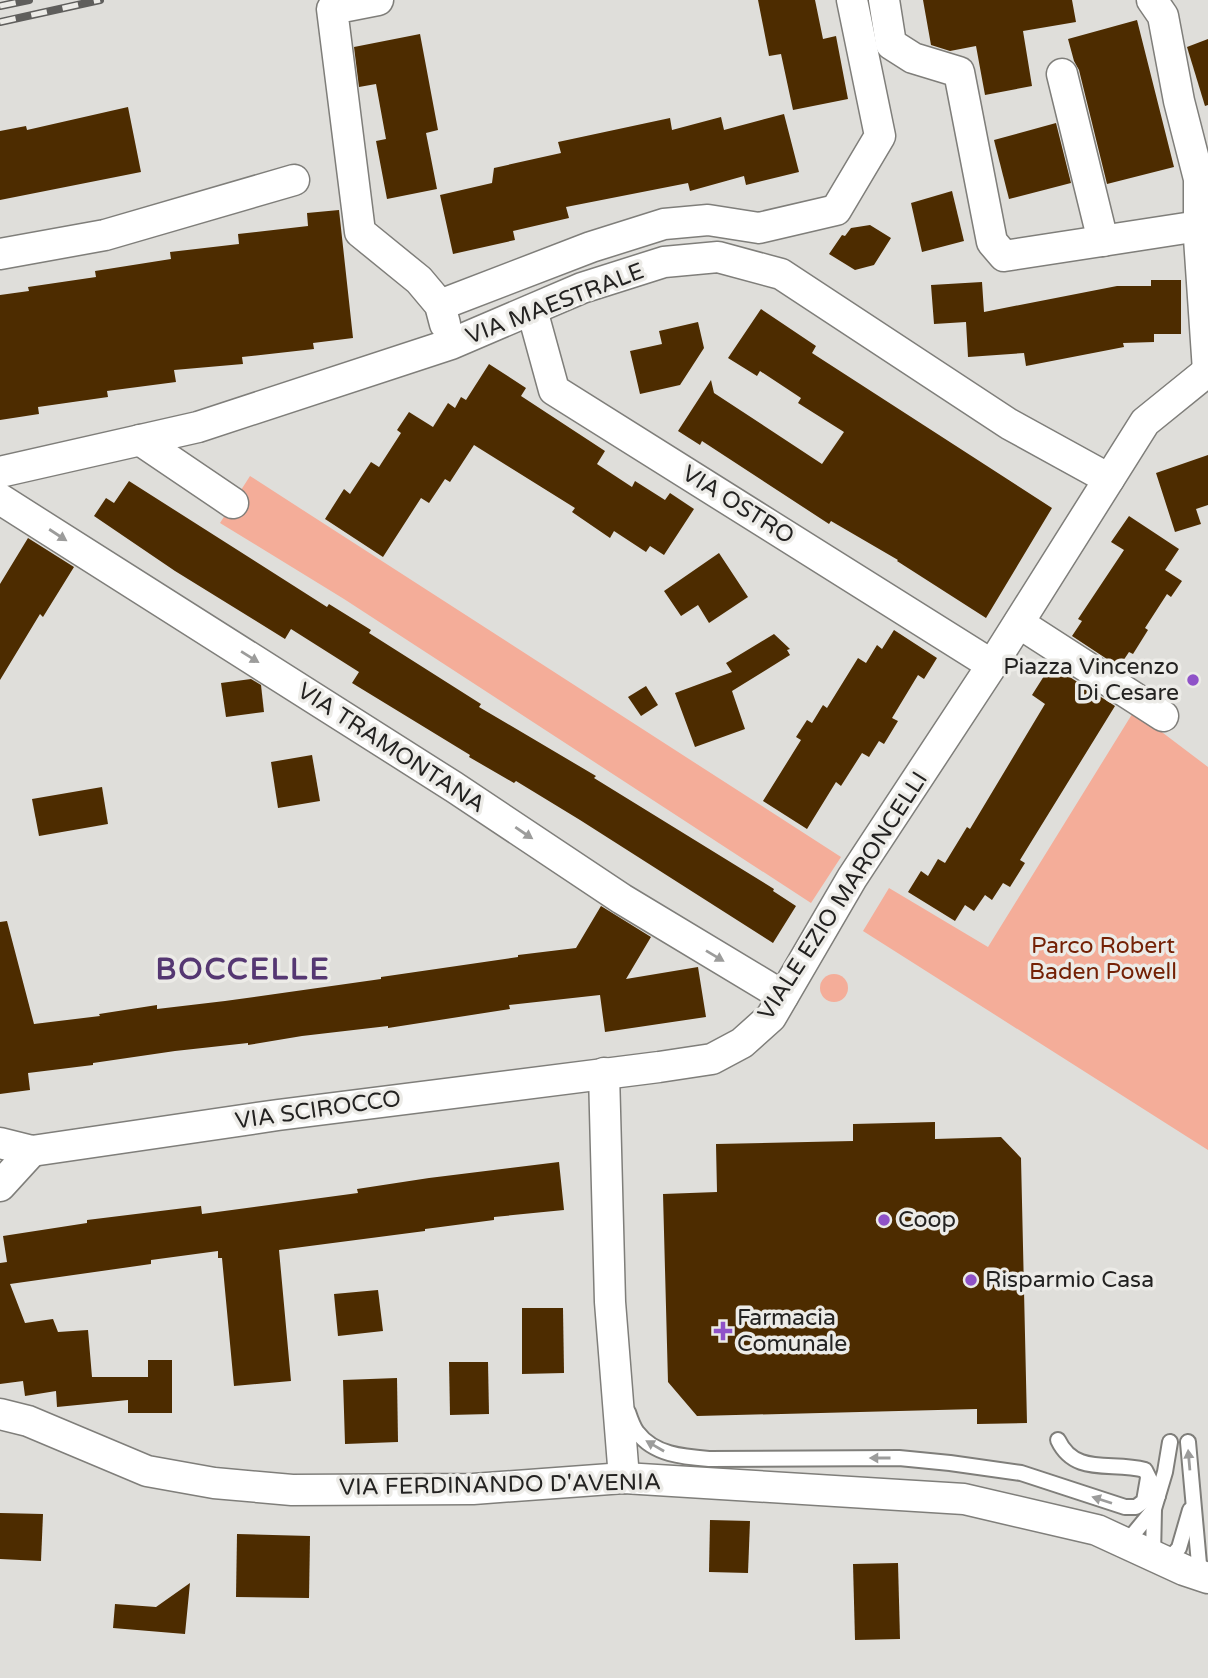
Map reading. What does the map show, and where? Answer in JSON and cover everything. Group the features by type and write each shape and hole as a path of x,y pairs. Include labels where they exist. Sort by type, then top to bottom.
{"street":[{"path":"378,0 332,9 360,232 419,280 440,305 451,344"},
{"path":"440,305 591,247 664,224 708,220 759,229 836,210 880,136 852,0"},
{"path":"884,0 891,44 913,58 959,72 992,242 1004,256 1199,226"},
{"path":"1152,0 1163,16 1179,101 1199,179 1199,226 1208,371"},
{"path":"1062,74 1103,241"},
{"path":"0,254 105,235 294,180"},
{"name":"VIA MAESTRALE","path":"0,472 198,427 451,344 582,288 664,262 719,257 782,274 1009,424 1110,479"},
{"name":"VIA OSTRO","path":"532,310 554,390 992,665"},
{"name":"VIALE EZIO MARONCELLI","path":"604,1073 712,1059 742,1043 771,1017 852,878 1019,623 1145,422 1208,371"},
{"path":"140,440 233,503"},
{"name":"VIA TRAMONTANA","path":"0,499 454,787 622,899 783,996"},
{"path":"1019,623 1163,716"},
{"path":"604,1073 610,1302 624,1478"},
{"name":"VIA SCIROCCO","path":"0,1143 32,1151 278,1115 604,1073"},
{"path":"0,1186 32,1151"},
{"name":"VIA FERDINANDO D'AVENIA","path":"0,1414 28,1421 147,1471 214,1483 292,1490 473,1489 624,1478 964,1499 1097,1530 1204,1577"}],"lane":[{"path":"617,1388 636,1432 653,1447 679,1456 710,1459 899,1458 950,1463 1021,1473 1125,1507 1136,1507 1144,1501 1148,1478"},
{"path":"1058,1440 1063,1451 1073,1461 1144,1470 1156,1503 1160,1559 1179,1548 1193,1499"},
{"path":"1126,1543 1156,1503 1170,1442"},
{"path":"1188,1442 1204,1577"}],"green space":[{"path":"250,476 841,857 811,903 344,599 220,523"},
{"name":"Parco Robert Baden Powell","path":"1134,711 1208,767 1208,1150 863,931 889,888 988,947"},
{"path":"834,974 844,978 848,988 844,998 834,1002 824,998 820,988 824,978"}],"building":[{"path":"758,0 815,0 823,39 836,36 848,99 793,110 781,54 769,56"},
{"path":"923,0 1072,0 1076,22 1023,31 1032,86 985,95 976,46 950,51 931,45"},
{"path":"1137,20 1174,167 1107,184 1079,70 1068,39"},
{"path":"420,34 438,130 426,133 437,189 387,199 376,141 386,139 376,84 359,87 354,47"},
{"path":"1208,39 1208,105 1205,106 1187,47"},
{"path":"128,107 141,172 0,200 0,131 26,126 27,130"},
{"path":"784,114 799,172 746,185 744,176 690,191 688,183 566,207 569,218 513,231 515,240 453,254 440,195 492,183 494,168 561,153 558,142 670,118 672,130 721,117 724,130"},
{"path":"1056,123 1071,183 1009,199 994,140"},
{"path":"952,191 964,241 922,252 911,203"},
{"path":"339,210 353,338 313,343 314,349 242,357 243,364 174,370 176,382 107,391 108,397 38,407 39,414 0,420 0,295 29,291 28,287 96,277 95,271 171,259 170,252 239,244 238,234 308,226 307,213"},
{"path":"870,225 891,238 874,265 855,270 829,254 842,235 845,236 851,228"},
{"path":"1151,280 1181,280 1181,334 1154,334 1154,342 1123,343 1124,347 1026,366 1024,353 968,357 966,322 934,324 931,285 982,282 984,312 1117,286 1151,286"},
{"path":"761,309 816,346 812,353 1052,508 986,618 898,560 831,521 829,524 702,441 700,445 678,431 711,380 714,393 822,464 844,432 798,403 801,398 760,371 757,376 728,358"},
{"path":"698,322 704,348 680,385 640,394 630,351 662,344 659,331"},
{"path":"489,364 526,388 521,396 605,451 597,464 632,487 635,481 665,500 670,493 694,509 664,555 650,546 646,552 614,531 610,538 572,512 575,508 474,445 450,482 445,479 429,503 421,498 383,557 325,519 344,489 350,494 371,462 379,467 401,433 397,430 409,412 433,427 448,403 455,408 461,397 466,400"},
{"path":"1208,455 1208,505 1196,509 1201,524 1175,532 1156,473"},
{"path":"129,481 327,607 329,604 371,630 369,633 481,704 479,707 596,776 594,778 774,889 773,891 796,906 773,943 580,820 516,781 514,783 469,757 470,755 352,683 359,672 291,629 285,639 175,571 94,516 106,498 114,503"},
{"path":"1129,516 1179,549 1165,570 1182,581 1171,597 1167,594 1145,628 1148,630 1133,654 1129,652 1119,667 1072,636 1082,621 1078,619 1124,550 1111,542"},
{"path":"28,538 74,567 43,617 40,614 0,680 0,584"},
{"path":"719,553 748,597 709,623 698,605 681,616 664,591"},
{"path":"894,630 937,658 924,679 918,675 892,718 898,721 884,744 879,741 869,757 862,753 841,786 836,782 807,829 763,801 801,740 796,737 807,720 812,723 823,705 827,708 858,658 866,663 877,645 882,649"},
{"path":"774,634 790,649 787,650 790,655 732,691 745,729 695,747 675,693 732,672 726,663"},
{"path":"1051,665 1115,706 1020,860 1025,863 1010,887 1003,883 992,900 985,895 974,911 965,905 955,921 908,892 921,871 928,876 938,859 945,863 967,827 970,829 1045,704 1032,695"},
{"path":"251,679 261,685 264,712 226,717 221,683"},
{"path":"646,686 658,705 641,716 628,697"},
{"path":"312,755 320,801 278,808 271,762"},
{"path":"102,787 108,824 39,836 32,799"},
{"path":"601,906 651,937 626,979 698,967 706,1017 605,1032 600,995 509,1005 510,1009 388,1028 175,1051 28,1073 30,1090 0,1094 0,922 7,921 34,1024 100,1016 99,1014 157,1005 157,1009 225,1001 576,948"},
{"path":"935,1122 935,1139 1001,1137 1021,1158 1027,1423 977,1424 977,1409 697,1416 668,1382 663,1194 717,1192 716,1144 853,1141 853,1124"},
{"path":"559,1162 564,1210 494,1217 494,1220 425,1231 279,1250 291,1381 234,1386 222,1258 218,1258 218,1251 151,1260 151,1264 10,1284 25,1323 53,1319 58,1332 88,1330 92,1377 148,1377 148,1360 172,1360 172,1413 128,1413 128,1400 57,1407 56,1391 25,1396 23,1381 0,1384 0,1263 7,1262 3,1236 87,1223 87,1220 201,1206 202,1214 358,1193 357,1189 429,1178"},
{"path":"378,1290 383,1331 338,1336 334,1294"},
{"path":"522,1308 563,1308 564,1373 522,1374"},
{"path":"449,1362 488,1362 489,1414 450,1415"},
{"path":"397,1378 398,1442 345,1444 343,1380"},
{"path":"0,1513 43,1514 41,1561 0,1559"},
{"path":"710,1520 750,1521 748,1573 709,1572"},
{"path":"237,1534 310,1536 309,1598 236,1597"},
{"path":"898,1563 900,1639 855,1640 853,1564"},
{"path":"190,1583 185,1634 113,1628 115,1604 156,1607"}],"railway":[{"path":"0,6 29,0"},
{"path":"0,22 100,0"}],"place":[{"name":"Piazza Vincenzo Di Cesare","path":"1193,680"},
{"name":"Coop","path":"884,1220"},
{"name":"Risparmio Casa","path":"971,1280"},
{"name":"Farmacia Comunale","path":"723,1331"}],"district":[{"name":"BOCCELLE","path":"243,969"}]}
